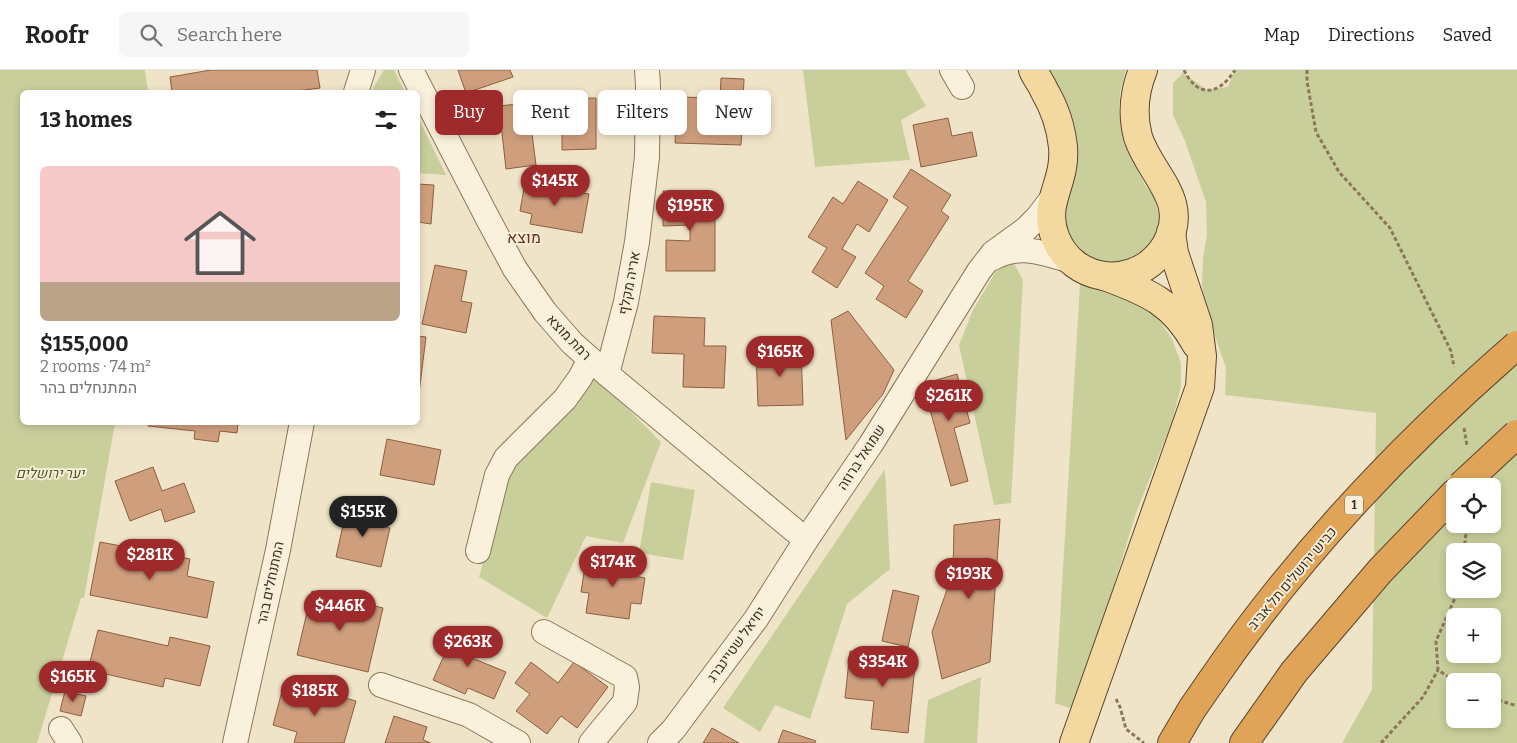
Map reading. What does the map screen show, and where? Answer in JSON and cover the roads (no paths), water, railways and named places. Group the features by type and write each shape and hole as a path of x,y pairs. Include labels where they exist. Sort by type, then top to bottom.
{"highway":[{"name":"כביש ירושלים תל אביב","path":"1172,743 1192,709 1232,650 1301,562 1400,453 1517,345"},
{"path":"1470,478 1517,434"},
{"path":"1244,743 1294,672 1380,571 1446,501"}],"main road":[{"path":"1033,70 1050,101 1059,124 1061,136 1063,160 1052,208 1052,227 1059,246 1071,261 1087,271 1105,276 1147,293 1171,310 1189,330 1202,356"},
{"path":"1105,276 1124,276 1146,266 1163,250 1171,232 1174,214 1170,195 1146,155 1134,115 1136,94 1143,70"},
{"path":"1074,743 1200,387 1202,356 1198,325 1174,253 1171,232"}],"street":[{"path":"357,90 363,70"},
{"name":"רמת מוצא","path":"411,70 515,269 545,312 572,343 607,374 806,540"},
{"name":"אריה מקלף","path":"607,374 626,302 637,242 647,157 647,70"},
{"name":"שמואל ברוזה","path":"806,540 871,444 979,271 993,253 1026,229 1038,217 1057,191"},
{"name":"שמואל ברוזה","path":"979,271 994,257 1017,250 1035,251 1071,261"},
{"path":"478,552 497,475 506,458 565,399 580,378 590,359"},
{"name":"המתנחלים בהר","path":"235,743 278,550 301,425"},
{"name":"יחיאל שטיינברג","path":"660,743 673,730 756,618 806,540"},
{"path":"544,632 625,677 625,702 591,743"},
{"path":"381,685 468,715 518,743"}],"district":[{"name":"מוצא","path":"524,237"}],"park label":[{"name":"יער ירושלים","path":"50,473"}]}
